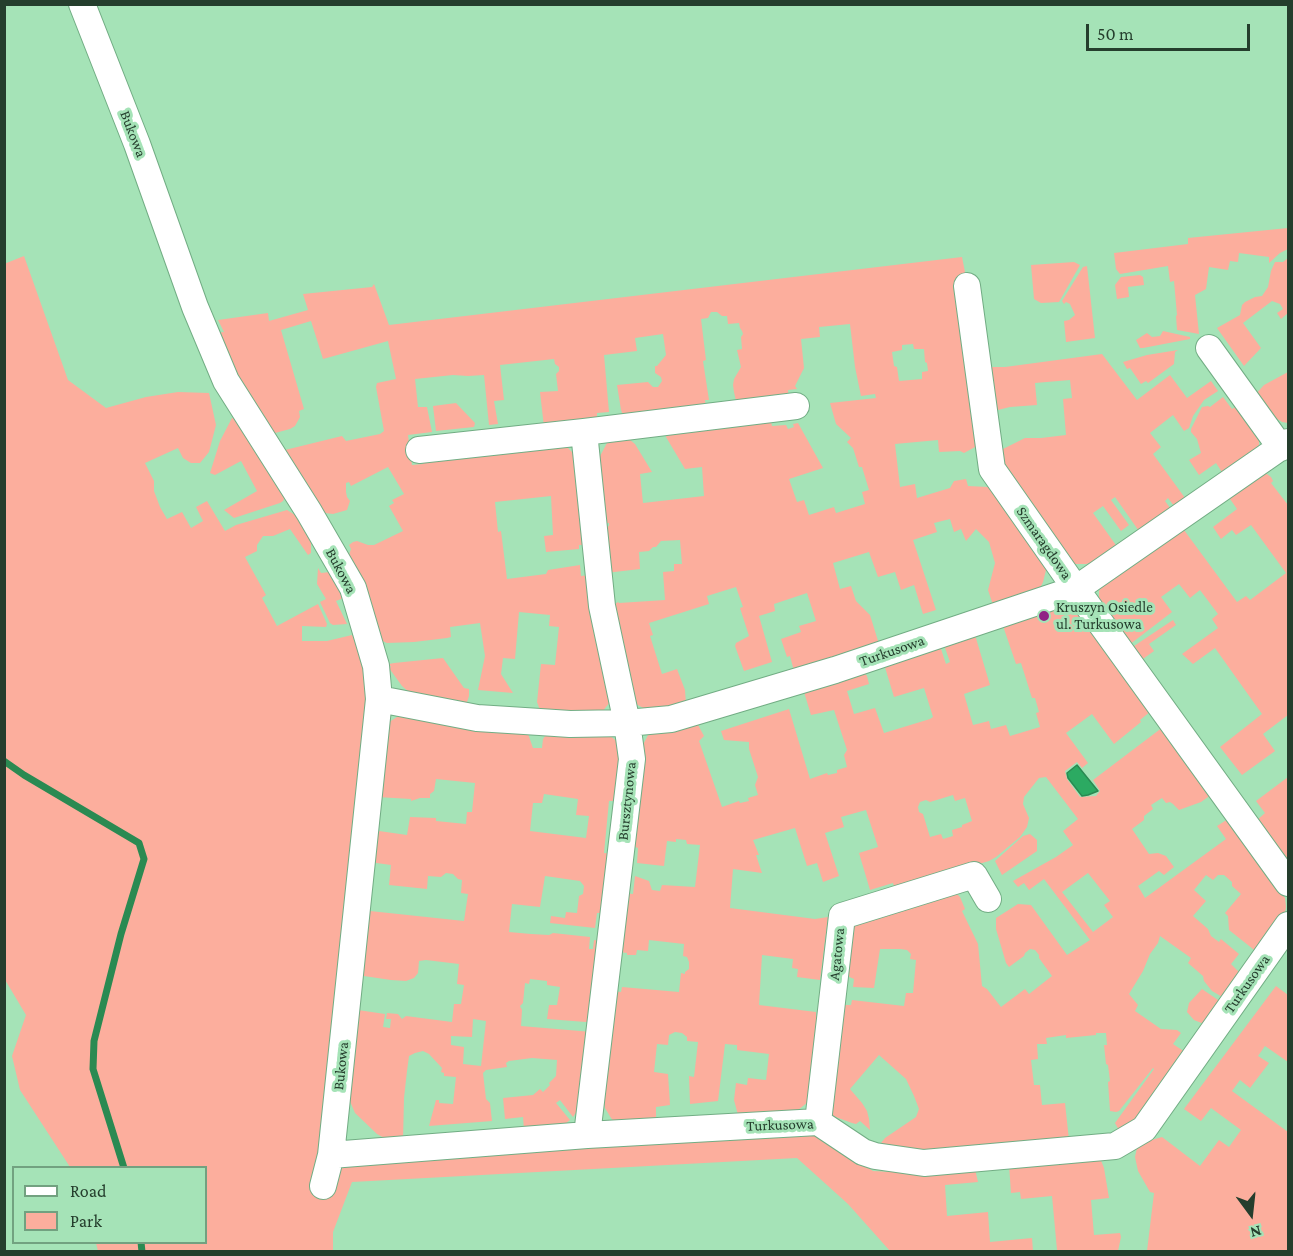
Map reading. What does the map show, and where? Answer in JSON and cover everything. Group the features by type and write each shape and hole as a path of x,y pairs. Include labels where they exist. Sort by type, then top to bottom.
{"street":[{"name":"Bukowa","path":"82,4 137,144 195,308 226,381 309,512 353,588 376,666 379,699 332,1155 323,1186"},
{"name":"Szmaragdowa","path":"967,286 992,470 1288,884"},
{"path":"1209,348 1285,445"},
{"path":"419,450 796,406"},
{"name":"Bursztynowa","path":"584,432 602,606 627,723 632,759 587,1135"},
{"name":"Turkusowa","path":"379,699 477,718 570,724 627,723 670,719 835,670 1076,589 1285,445"},
{"name":"Agatowa","path":"818,1122 842,916 974,874 988,899"},
{"name":"Turkusowa","path":"332,1155 587,1135 818,1122 863,1152 875,1156 924,1163 1115,1146 1144,1129 1288,925"}],"green space":[{"path":"1288,228 1288,249 1269,263 1269,257 1239,253 1238,262 1230,261 1228,270 1209,267 1206,289 1195,295 1199,334 1177,330 1174,281 1170,282 1168,266 1120,274 1116,269 1114,253 1188,244 1188,238"},
{"path":"24,256 68,380 106,408 146,397 178,392 209,393 216,425 209,452 200,463 191,463 183,458 178,448 145,463 154,481 154,491 160,507 167,519 182,512 191,528 203,521 196,507 207,501 225,531 236,525 287,510 295,515 311,540 311,553 308,555 290,529 273,536 263,536 257,545 257,551 245,557 266,595 262,598 277,626 318,604 327,624 326,627 302,626 302,641 327,641 352,635 371,681 319,1167 364,1161 811,1133 873,1171 912,1173 975,1169 978,1182 945,1185 947,1216 988,1212 990,1242 1032,1238 1033,1251 890,1251 848,1204 797,1158 352,1182 333,1232 333,1251 98,1251 96,1244 207,1244 207,1166 69,1166 20,1090 12,1056 26,1015 4,978 4,264"},
{"path":"962,257 966,277 977,446 964,453 960,451 939,452 938,440 895,444 900,487 915,484 917,498 950,488 954,481 966,479 968,486 988,487 1044,564 1046,570 1043,582 1040,588 994,608 988,590 995,563 989,542 976,529 966,541 961,529 954,532 950,519 934,523 937,532 913,540 936,610 923,614 914,585 901,590 895,572 878,577 869,552 833,563 840,589 851,586 856,601 870,615 879,644 794,671 790,656 787,657 781,639 801,632 799,626 816,621 807,593 774,604 775,611 759,616 772,662 744,671 735,646 736,643 749,636 736,587 707,596 709,604 649,623 653,635 650,636 662,674 677,669 685,690 686,704 670,708 645,709 636,704 632,700 611,607 618,602 665,600 663,572 674,571 674,564 682,564 680,540 661,541 649,551 639,552 640,569 606,573 601,528 609,526 609,523 600,524 599,458 607,443 625,436 635,444 652,472 640,474 643,503 704,496 702,467 685,469 666,437 668,429 770,418 772,426 786,425 788,429 798,423 823,468 789,479 797,502 804,500 809,515 834,507 836,513 865,504 862,492 869,490 862,467 859,467 853,448 847,442 851,438 836,424 830,403 876,398 875,394 861,396 850,324 819,327 820,337 801,339 804,368 795,386 797,389 788,390 789,399 736,401 733,385 741,367 737,350 742,349 743,334 739,323 728,324 727,316 711,312 708,318 701,319 706,360 703,361 709,400 705,400 706,408 624,418 617,385 648,382 653,387 658,387 662,381 661,377 655,373 655,366 666,355 663,334 635,338 637,351 604,355 609,412 597,413 597,421 544,427 540,392 558,391 556,374 559,367 555,364 554,359 500,365 504,400 494,401 498,424 489,425 484,375 415,379 418,407 427,407 432,432 408,435 412,465 423,464 423,457 561,444 574,454 585,545 579,545 579,549 546,552 544,536 553,535 551,496 495,502 498,532 501,531 507,579 546,574 548,570 580,565 581,576 589,575 610,702 602,712 541,713 537,702 541,664 555,665 559,627 549,626 550,615 519,612 515,659 503,658 501,674 513,693 478,690 485,656 480,623 450,627 451,637 447,638 387,643 380,640 345,557 349,555 351,549 349,545 353,542 374,545 403,531 389,506 394,503 392,500 404,494 388,467 351,486 349,482 346,483 347,497 350,501 347,510 333,514 325,513 284,454 285,450 342,436 346,441 380,434 384,431 376,387 377,383 396,379 388,341 323,359 311,321 281,330 304,409 299,411 300,417 295,426 273,435 241,384 215,333 224,332 218,320 268,313 269,321 308,310 303,294 372,287 374,284 389,325","holes":["913,344 914,349 924,349 928,371 922,372 922,379 899,381 892,352 902,350 902,345"]},
{"path":"1288,258 1288,313 1281,319 1277,313 1283,309 1280,304 1272,301 1243,323 1261,348 1244,366 1217,328 1240,315 1245,302 1262,296 1268,287 1275,262 1283,262"},
{"path":"1074,262 1080,265 1059,302 1041,303 1034,299 1031,265"},
{"path":"1087,266 1095,338 1066,342 1064,321 1075,315 1070,304 1066,302 1064,304 1062,301 1083,267"},
{"path":"1140,275 1143,277 1144,285 1128,287 1129,297 1117,299 1115,285 1121,277"},
{"path":"1163,331 1190,337 1190,339 1140,348 1136,340 1147,333 1152,337 1160,336"},
{"path":"1178,350 1175,352 1174,364 1148,383 1146,381 1141,384 1123,362 1147,355"},
{"path":"1102,354 1137,400 1170,375 1187,398 1211,381 1218,391 1204,400 1193,416 1189,428 1184,431 1173,415 1150,433 1161,447 1153,454 1188,502 1177,510 1168,498 1165,501 1173,512 1141,534 1115,497 1111,500 1129,525 1121,531 1103,506 1093,513 1118,548 1101,560 1074,564 1066,561 1015,493 999,451 1025,438 1066,435 1063,399 1072,398 1070,380 1035,383 1037,405 994,411 989,367 1005,367"},
{"path":"1288,372 1288,423 1268,413 1254,396 1264,385"},
{"path":"1223,397 1232,409 1239,405 1259,436 1259,445 1255,453 1224,475 1216,463 1199,475 1189,460 1201,453 1191,429 1202,407 1210,407"},
{"path":"456,403 475,423 474,427 436,431 433,406"},
{"path":"232,418 237,419 285,496 280,503 234,518 224,510 257,491 241,461 215,475 210,473 220,441"},
{"path":"1264,472 1271,477 1273,481 1271,483 1288,505 1288,715 1263,734 1275,751 1242,775 1220,747 1262,714 1215,648 1193,664 1182,654 1218,628 1212,619 1218,614 1200,590 1190,598 1179,584 1161,597 1172,612 1129,645 1099,599 1099,591 1102,586 1184,530 1237,602 1246,596 1250,600 1286,573 1251,525 1236,535 1232,530 1221,539 1213,527 1237,509 1228,496"},
{"path":"318,568 321,573 330,572 346,597 336,601 347,624 333,625 330,623 320,602 326,599 317,584"},
{"path":"1065,601 1074,603 1151,711 1114,744 1092,714 1066,733 1088,763 1082,768 1077,762 1065,771 1067,779 1080,797 1096,796 1100,791 1093,780 1163,727 1211,795 1201,802 1179,810 1162,798 1151,805 1153,809 1132,829 1149,854 1158,853 1166,856 1174,867 1164,875 1159,871 1138,886 1145,898 1226,839 1217,826 1228,819 1285,898 1284,917 1258,953 1229,930 1228,916 1225,913 1241,894 1232,886 1232,882 1224,875 1218,875 1213,880 1206,875 1194,890 1206,901 1193,916 1208,929 1211,936 1219,942 1221,939 1239,954 1231,964 1241,974 1224,998 1212,991 1203,976 1188,963 1191,958 1160,936 1129,994 1138,1005 1135,1011 1161,1029 1177,1030 1181,1033 1173,1044 1185,1052 1138,1120 1120,1132 1115,1123 1154,1069 1119,1111 1110,1111 1108,1082 1110,1081 1104,1045 1107,1045 1106,1033 1046,1038 1047,1044 1037,1044 1038,1059 1031,1060 1034,1085 1040,1085 1042,1105 1065,1103 1069,1140 925,1153 878,1147 885,1138 916,1117 919,1109 906,1079 879,1055 850,1089 867,1111 870,1130 860,1121 856,1124 833,1116 830,1109 841,1005 851,1005 852,1000 904,1006 906,993 913,993 916,960 910,959 911,954 907,950 900,949 880,949 874,988 853,987 854,979 845,975 854,922 955,892 960,897 965,909 962,911 978,944 982,986 1001,1007 1025,989 1029,994 1052,976 1035,950 1030,949 1009,967 996,929 996,918 1018,904 1031,905 1067,955 1090,940 1044,879 1029,890 1024,883 1018,887 1013,881 1073,845 1063,831 1078,819 1046,777 1039,778 1024,797 1023,804 1029,818 1027,827 1020,837 996,857 895,889 893,883 870,890 859,853 878,847 866,810 841,817 844,827 825,833 839,876 823,882 817,863 807,866 795,828 753,840 759,855 756,855 762,873 733,869 730,908 815,919 828,917 820,980 797,977 798,969 792,968 793,959 762,955 759,1005 816,1012 816,1016 824,1016 808,1102 798,1110 738,1115 734,1100 736,1083 747,1085 748,1078 766,1080 769,1054 737,1050 737,1045 725,1044 718,1101 690,1104 689,1076 694,1077 698,1042 687,1041 687,1037 682,1033 675,1032 669,1035 668,1045 657,1044 654,1072 668,1074 670,1105 656,1107 656,1121 614,1121 605,1108 603,1097 612,991 621,992 622,987 679,992 681,973 685,974 689,969 687,957 683,956 684,944 649,940 648,951 637,950 636,955 620,952 623,893 633,894 635,876 649,881 652,890 660,891 662,885 695,887 700,845 687,844 686,840 667,841 664,866 637,863 638,848 632,846 640,758 648,735 652,731 697,723 704,736 699,741 722,807 739,801 740,803 749,801 748,798 758,795 755,785 758,777 749,742 724,740 721,731 789,709 810,779 827,773 828,775 837,773 837,770 847,767 844,755 847,750 834,710 811,715 804,692 863,671 869,684 847,691 854,714 875,708 884,733 930,719 933,717 924,688 894,697 884,664 940,646 946,664 950,662 944,645 975,635 990,685 964,694 973,725 989,721 991,729 1006,725 1010,736 1040,727 1035,698 1032,698 1021,663 1016,664 1003,626","holes":["953,795 955,801 965,798 972,821 952,830 953,836 943,839 941,834 930,837 923,814 919,812 920,802 926,800 930,802","1088,873 1110,901 1104,905 1113,917 1093,932 1062,892"]},
{"path":"1173,620 1176,625 1149,644 1154,651 1140,661 1131,648"},
{"path":"443,658 464,688 469,689 466,705 410,693 389,668 391,667 389,664 394,663"},
{"path":"408,716 527,731 533,748 542,748 543,739 548,732 608,734 620,744 620,801 609,801 604,853 614,854 604,913 597,913 595,928 550,923 551,916 565,918 566,912 577,913 579,896 583,894 584,886 580,881 545,876 540,907 512,904 509,932 590,937 589,949 593,949 594,940 603,942 591,1021 547,1019 549,1005 557,1005 560,987 547,985 547,981 530,979 529,984 525,983 523,1003 520,1006 521,1026 592,1032 580,1106 573,1117 560,1100 556,1103 570,1120 565,1124 524,1130 523,1117 505,1119 503,1098 533,1095 540,1089 543,1092 556,1076 557,1060 532,1058 509,1061 506,1063 507,1067 486,1070 483,1073 486,1099 490,1103 492,1121 429,1126 436,1100 439,1100 439,1103 453,1104 456,1077 444,1076 441,1072 442,1068 423,1051 409,1056 404,1098 403,1140 388,1140 377,1134 355,1113 346,1092 358,1010 385,1014 383,1027 390,1028 391,1019 386,1019 387,1013 398,1014 402,1019 406,1016 452,1022 454,1004 461,1004 464,985 457,984 459,964 426,960 419,961 418,973 414,978 406,981 357,975 366,912 464,921 468,894 461,893 462,880 453,874 446,873 441,877 428,876 427,889 389,885 391,865 369,862 375,833 379,831 407,835 410,817 436,818 436,821 466,824 467,812 472,812 475,783 436,779 430,798 411,801 411,799 377,797 386,724 397,717","holes":["544,794 578,799 576,815 589,816 586,838 530,831 533,803 542,803","473,1019 486,1021 481,1066 463,1064 464,1047 451,1045 451,1036 472,1037"]},
{"path":"1288,777 1288,868 1255,822 1265,813 1256,801"},
{"path":"1030,834 1037,840 1037,851 1002,875 995,861 1023,836"},
{"path":"1276,986 1288,995 1288,1062 1265,1046 1258,1056 1269,1063 1250,1088 1240,1080 1232,1091 1288,1132 1288,1251 1147,1251 1154,1193 1150,1192 1138,1171 1135,1157 1137,1148 1141,1143 1162,1137 1200,1166 1219,1140 1229,1147 1241,1130 1211,1108 1201,1121 1184,1109"},
{"path":"1202,989 1221,1002 1204,1024 1194,1020 1187,1012 1189,1003"},
{"path":"1100,1158 1109,1198 1091,1200 1094,1235 1120,1233 1118,1251 1048,1251 1057,1250 1052,1196 1021,1199 1020,1192 1011,1193 1009,1165"}],"shaded area":[{"path":"1077,765 1098,791 1082,796 1068,778 1067,773"}],"waterway":[{"path":"4,761 139,843 144,859 121,934 94,1041 93,1069 123,1166"},
{"path":"141,1244 142,1252"}],"place":[{"name":"Kruszyn Osiedle ul. Turkusowa","path":"1044,616"}]}
